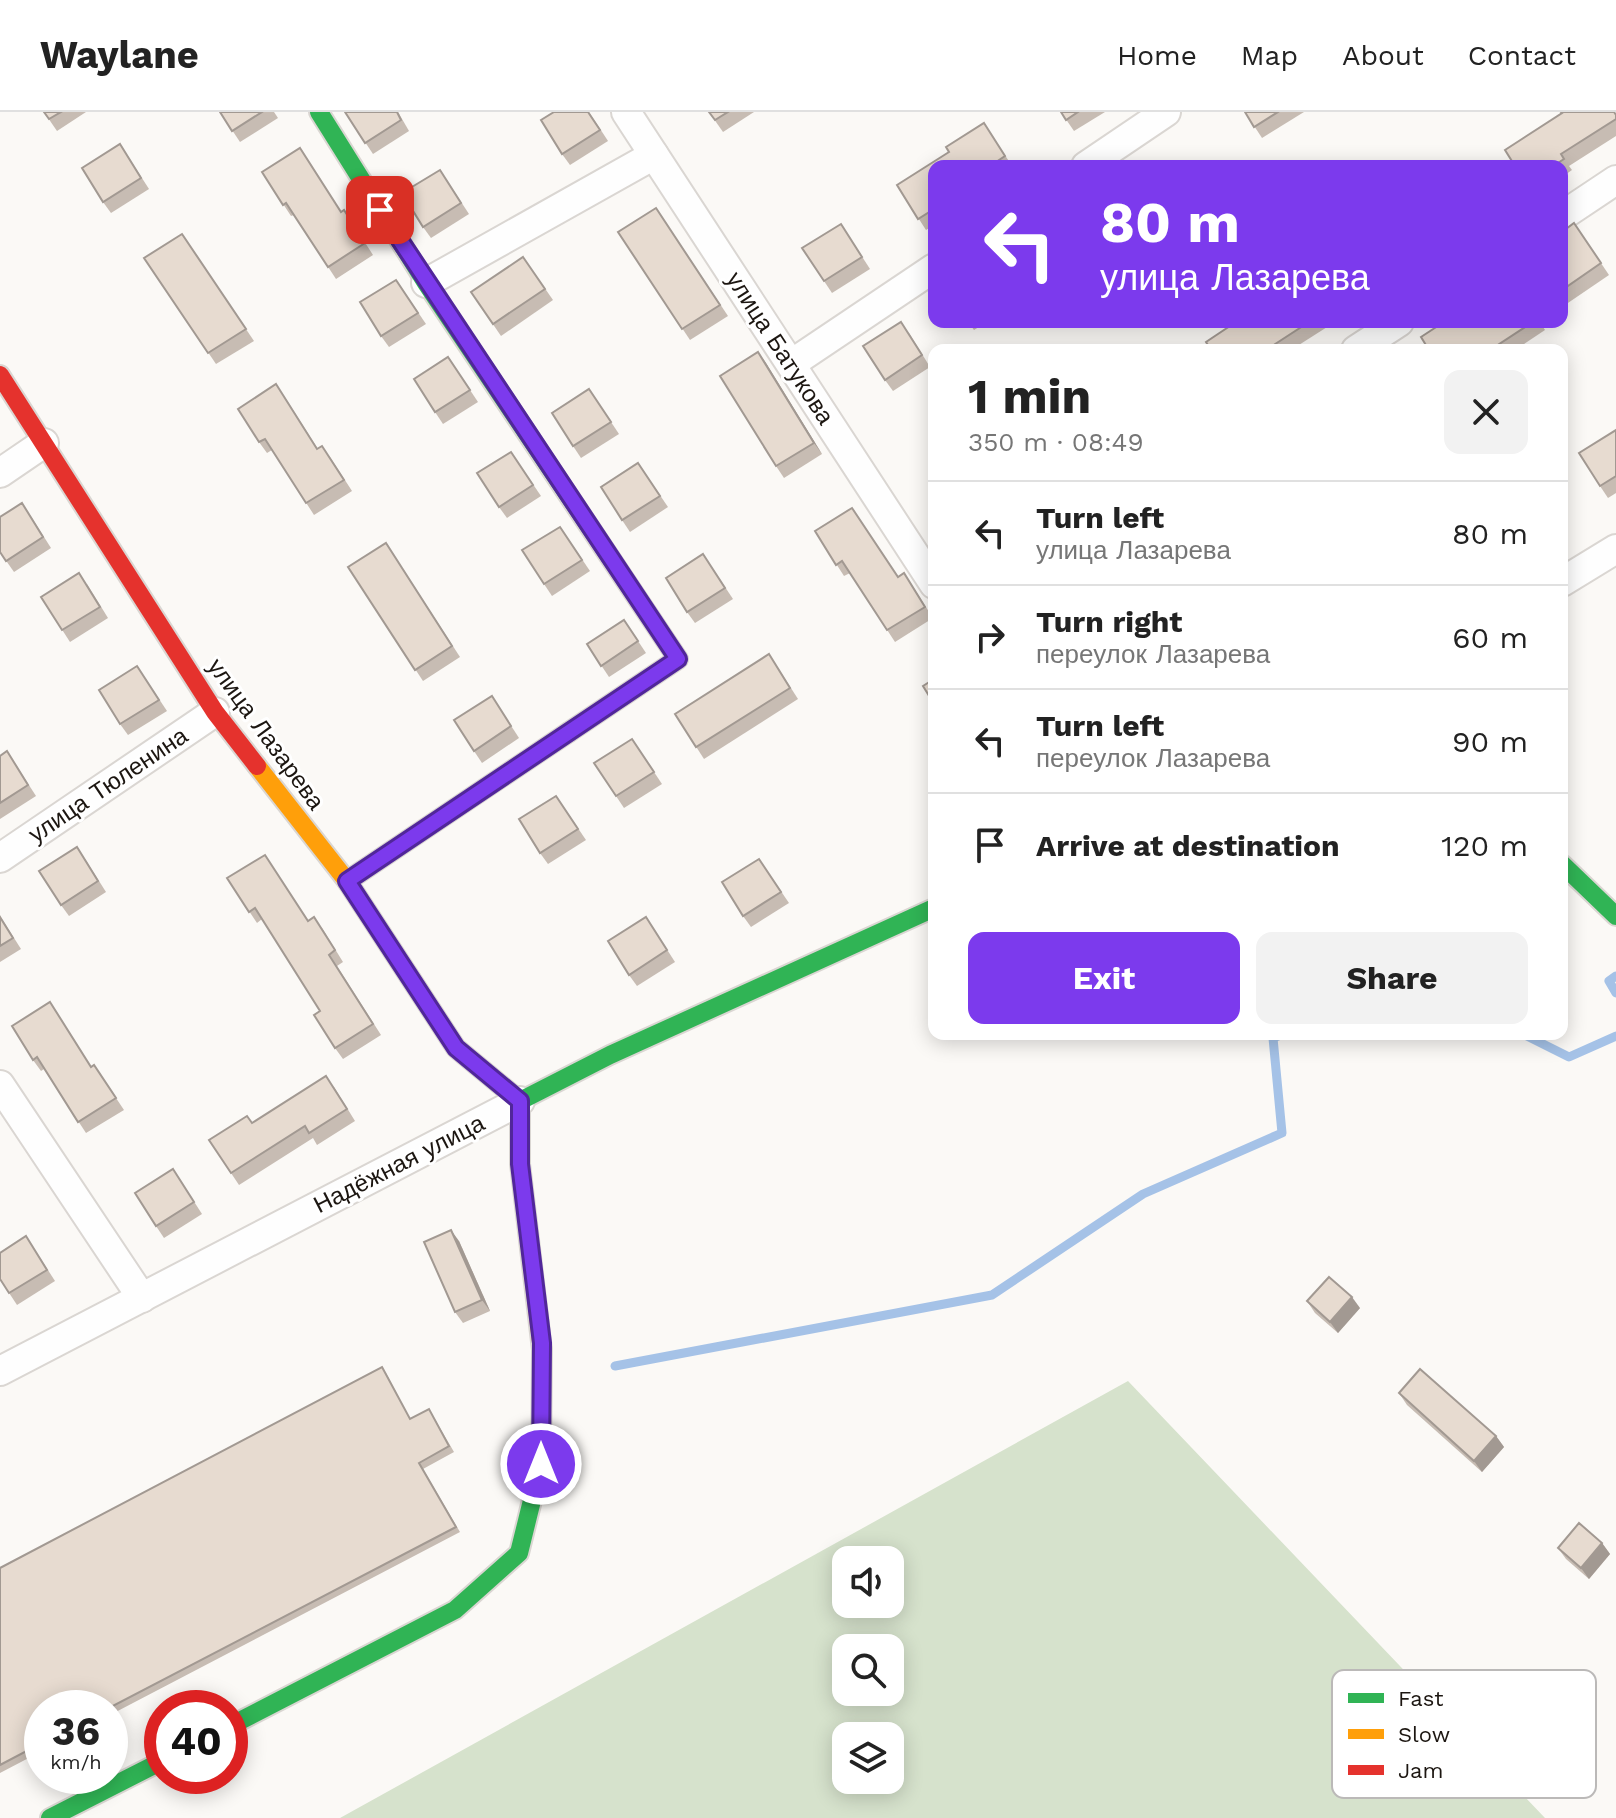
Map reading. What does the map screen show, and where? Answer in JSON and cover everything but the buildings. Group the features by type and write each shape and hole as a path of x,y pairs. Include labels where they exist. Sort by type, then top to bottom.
{"street":[{"path":"319,112 426,283 678,659 347,881"},
{"name":"улица Батукова","path":"626,112 928,575"},
{"path":"1095,160 1166,112"},
{"path":"426,283 654,155"},
{"path":"1568,212 1616,180"},
{"path":"791,364 928,272"},
{"path":"1365,344 1390,328"},
{"name":"улица Лазарева","path":"0,375 215,712 347,881 456,1048 520,1101"},
{"path":"0,473 44,443"},
{"path":"1568,578 1616,549"},
{"name":"улица Тюленина","path":"0,858 215,712"},
{"path":"1568,870 1616,916"},
{"name":"Надёжная улица","path":"0,1371 610,1055 928,911"},
{"path":"0,1085 142,1298"},
{"path":"248,1717 455,1610 519,1553 541,1464 542,1358 520,1164 520,1101"},
{"path":"50,1818 144,1770"}],"green space":[{"path":"1128,1381 1404,1670 1332,1670 1332,1798 1526,1798 1545,1818 340,1818"}],"waterway":[{"path":"1616,976 1609,981 1616,993"},
{"path":"1535,1040 1569,1057 1616,1036"},
{"path":"615,1366 992,1295 1143,1194 1282,1133 1273,1040"}],"traffic: fast":[{"path":"319,112 426,283 678,659 569,732"},
{"path":"1568,870 1616,916"},
{"path":"520,1101 610,1055 928,911"},
{"path":"248,1717 455,1610 519,1553 541,1464 542,1350"},
{"path":"50,1818 144,1770"}],"traffic: slow":[{"path":"257,766 347,881 456,1048 520,1101"},
{"path":"520,1101 520,1164 542,1350"}],"traffic: jam":[{"path":"0,375 215,712 257,766"},
{"path":"347,881 569,732"}],"route":[{"path":"380,210 678,659 347,881 456,1048 520,1101 520,1164 542,1343 541,1464"}]}
